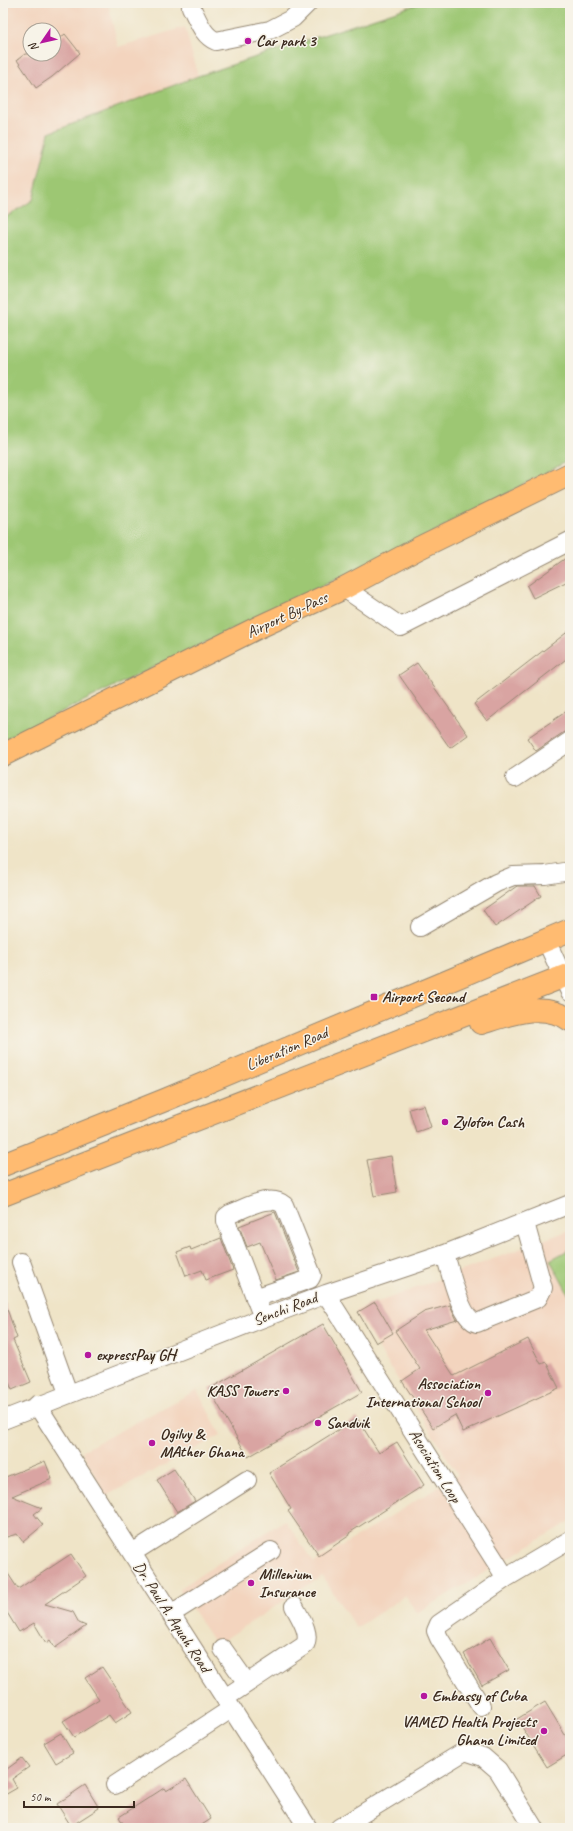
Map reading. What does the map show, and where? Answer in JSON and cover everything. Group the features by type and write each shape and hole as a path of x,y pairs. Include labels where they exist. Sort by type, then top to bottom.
{"main road":[{"name":"Airport By-Pass","path":"3,755 259,627 344,588 570,474"},
{"name":"Liberation Road","path":"3,1165 165,1100 570,930"},
{"name":"Liberation Road","path":"3,1195 438,1026 568,978"},
{"path":"438,1026 457,1027 476,1024 516,1013 537,1010 551,1011 563,1015 570,1020"}],"street":[{"path":"191,7 205,33 210,39 216,41 276,28 293,18 308,3"},
{"path":"344,588 401,626 570,541"},
{"path":"515,778 570,741"},
{"path":"420,927 496,883 513,876 545,875 570,871"},
{"path":"546,940 568,978"},
{"path":"255,1298 310,1279 312,1275 284,1205 278,1200 270,1199 230,1214 226,1217 226,1221 255,1298 263,1318"},
{"name":"Senchi Road","path":"3,1420 37,1405 326,1294 445,1254 570,1204"},
{"path":"445,1254 453,1284 465,1312 468,1318 477,1323 538,1298 541,1294 543,1288 525,1223"},
{"path":"21,1262 68,1393"},
{"name":"Asociation Loop","path":"326,1294 506,1578"},
{"name":"Dr. Paul A. Aquah Road","path":"37,1405 308,1828"},
{"path":"132,1553 247,1480"},
{"path":"481,1706 436,1631 439,1624 506,1578 570,1540"},
{"path":"171,1614 271,1550"},
{"path":"115,1785 228,1703 248,1684 305,1645 308,1640 307,1634 294,1606"},
{"path":"223,1649 248,1684"},
{"path":"339,1828 465,1751 483,1757 498,1770 534,1828"}],"shaded area":[{"path":"3,3 108,3 118,47 185,27 198,76 49,133 33,200 3,219"},
{"name":"Association International School","path":"570,1230 570,1521 417,1613 405,1596 356,1628 322,1576 216,1645 179,1589 285,1520 314,1563 458,1475 355,1311"},
{"name":"Ogilvy & MAther Ghana","path":"197,1390 221,1435 106,1496 82,1451"}],"green space":[{"path":"421,3 570,3 570,460 424,537 3,740 3,219 33,200 49,133 198,76"},
{"path":"570,1249 570,1297 550,1260"}],"building":[{"path":"65,34 80,53 52,77 36,88 17,60 22,56 22,62 62,62 62,36"},
{"path":"570,555 570,580 533,598 527,586"},
{"path":"570,630 570,656 487,721 474,704"},
{"path":"417,663 468,735 450,748 399,675"},
{"path":"570,709 570,731 564,732 536,751 527,738"},
{"path":"517,886 535,886 541,896 495,927 483,910"},
{"path":"424,1105 431,1127 416,1132 409,1109"},
{"path":"391,1156 397,1192 374,1196 367,1160"},
{"path":"275,1212 299,1272 276,1280 260,1242 247,1247 239,1226"},
{"path":"221,1238 233,1270 206,1280 202,1270 186,1276 177,1252 190,1247 191,1250"},
{"path":"375,1302 393,1333 376,1343 358,1312"},
{"path":"3,1303 5,1303 17,1338 13,1340 31,1382 12,1390 3,1367"},
{"path":"450,1305 457,1320 424,1330 454,1376 528,1339 541,1364 546,1362 559,1388 463,1432 455,1415 433,1428 402,1381 420,1369 395,1331 424,1312"},
{"name":"KASS Towers","path":"323,1324 362,1392 248,1457 209,1389"},
{"path":"357,1418 379,1453 397,1442 424,1485 349,1533 350,1535 319,1556 288,1511 291,1509 269,1473"},
{"path":"45,1461 52,1479 12,1496 42,1508 34,1514 43,1525 23,1542 17,1534 3,1538 3,1478"},
{"path":"174,1469 195,1501 177,1512 157,1480"},
{"path":"71,1554 86,1576 45,1604 73,1612 79,1623 86,1626 55,1648 50,1640 46,1643 34,1623 19,1632 3,1606 3,1566 18,1589"},
{"path":"490,1638 509,1670 482,1685 464,1654"},
{"path":"102,1667 132,1712 115,1723 109,1715 74,1737 63,1721 99,1699 85,1678"},
{"name":"VAMED Health Projects Ghana Limited","path":"545,1702 570,1743 570,1753 547,1767 517,1719"},
{"path":"61,1733 73,1753 56,1763 44,1743"},
{"path":"22,1758 29,1767 12,1779 17,1788 3,1796 3,1763 7,1769"},
{"path":"186,1779 211,1819 197,1828 126,1828 119,1817 164,1788 166,1791"},
{"path":"85,1785 99,1808 71,1826 57,1804"}],"place":[{"name":"Car park 3","path":"248,41"},
{"name":"Airport Second","path":"374,997"},
{"name":"Zylofon Cash","path":"445,1122"},
{"name":"expressPay GH","path":"88,1355"},
{"name":"KASS Towers","path":"286,1391"},
{"name":"Association International School","path":"488,1393"},
{"name":"Sandvik","path":"318,1423"},
{"name":"Ogilvy & MAther Ghana","path":"152,1443"},
{"name":"Millenium Insurance","path":"251,1583"},
{"name":"Embassy of Cuba","path":"424,1696"},
{"name":"VAMED Health Projects Ghana Limited","path":"544,1731"}]}
